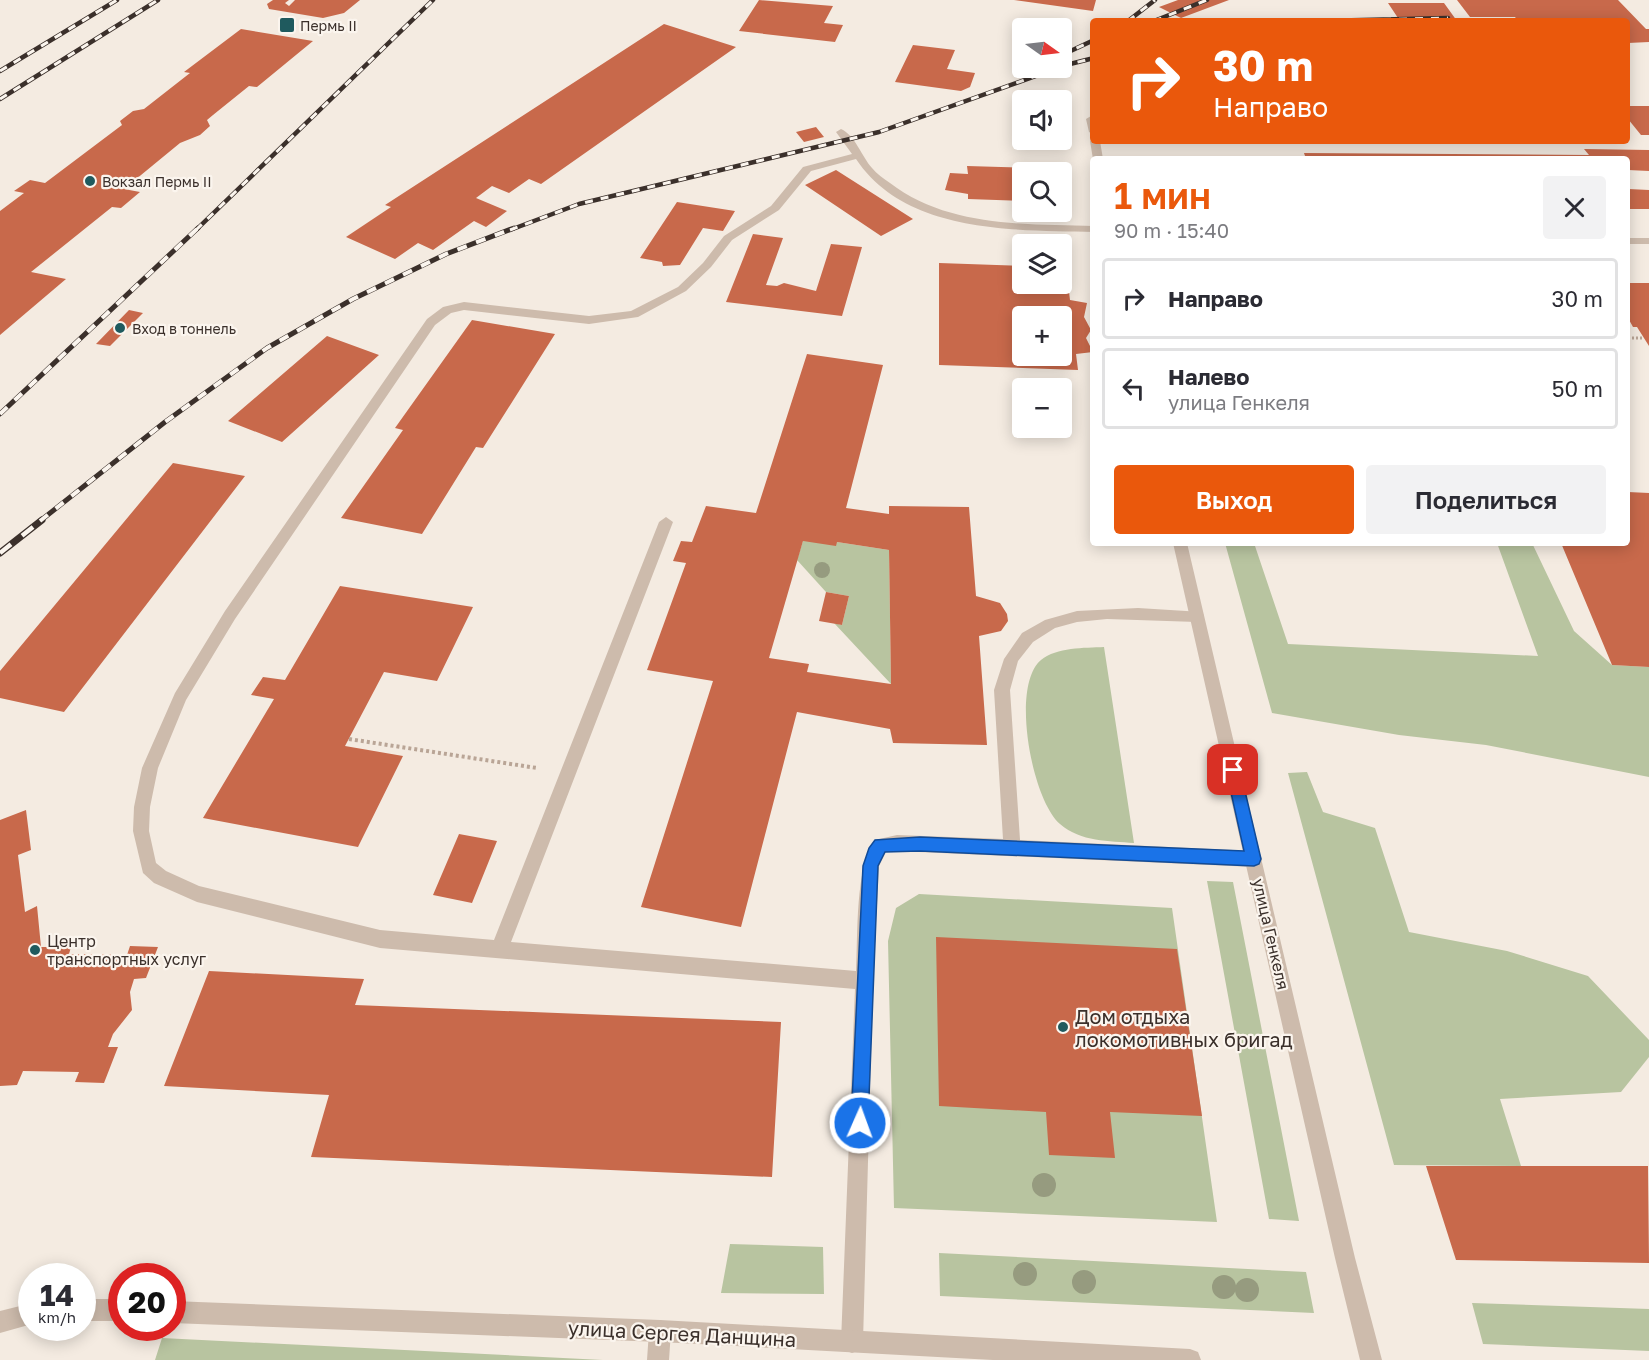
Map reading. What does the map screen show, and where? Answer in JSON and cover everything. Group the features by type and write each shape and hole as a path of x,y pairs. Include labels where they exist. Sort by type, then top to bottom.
{"street":[{"path":"841,132 864,167 892,190 927,209 948,216 1015,226 1090,229"},
{"path":"857,156 807,169 775,208 728,238 707,265 682,289 634,314 590,320 464,306 439,315 425,330 230,615 185,689 164,731 150,768 142,807 141,831 149,867 160,877 197,894 351,933 380,939 864,981"},
{"path":"1630,241 1649,241"},
{"path":"499,949 666,522"},
{"name":"улица Генкеля","path":"1181,546 1345,1258 1371,1360"},
{"path":"1012,847 1002,690 1008,666 1021,641 1043,625 1077,616 1197,616"},
{"path":"852,1342 864,981 871,866 875,853 881,845 897,843 1012,847 1254,859"},
{"name":"улица Сергея Данщина","path":"186,1313 660,1331 1190,1360"},
{"path":"0,1322 18,1317"},
{"path":"658,1360 660,1331"}],"path":[{"path":"1630,338 1644,338"},
{"path":"349,738 568,773"}],"green space":[{"path":"803,541 837,542 889,550 891,684 834,623 842,625 849,596 826,592 797,560"},
{"path":"1226,546 1255,546 1288,644 1538,656 1498,546 1533,546 1574,631 1612,665 1649,667 1649,777 1486,745 1399,735 1272,713"},
{"path":"1104,647 1134,843 1086,837 1060,824 1050,811 1041,792 1028,743 1027,693 1032,674 1041,660 1063,650"},
{"path":"1307,772 1323,812 1375,828 1409,932 1507,951 1588,976 1649,1040 1649,1057 1621,1092 1500,1099 1521,1166 1394,1165 1288,773"},
{"path":"1207,881 1233,882 1299,1221 1269,1219"},
{"path":"919,894 1172,908 1217,1222 894,1208 888,941 896,908"},
{"path":"730,1244 823,1247 824,1294 721,1293"},
{"path":"939,1253 1306,1272 1314,1313 940,1296"},
{"path":"1472,1303 1649,1309 1649,1351 1483,1344"},
{"path":"186,1339 603,1360 155,1360 161,1341"}],"building":[{"path":"273,0 289,0 285,3 289,6 295,0 360,0 344,13 323,18 269,9 267,4"},
{"path":"759,0 833,6 824,23 843,25 835,42 739,31"},
{"path":"1014,0 1096,0 1093,11"},
{"path":"1178,0 1229,0 1181,18 1159,7"},
{"path":"1457,0 1618,0 1646,29 1649,29 1649,42 1630,43 1630,18 1470,17"},
{"path":"1388,3 1444,3 1455,18 1398,18"},
{"path":"664,24 736,47 541,184 529,179 509,193 492,186 476,198 507,211 486,227 474,221 433,250 418,243 395,259 346,237 391,207 385,205"},
{"name":"Вокзал Пермь II","path":"241,29 313,41 257,87 249,86 213,115 207,120 210,126 200,135 180,143 124,189 140,192 121,208 112,207 31,272 66,279 0,335 0,211 24,193 14,191 30,180 45,183 122,125 120,121 133,111 144,109 190,73 184,72"},
{"path":"913,45 955,50 947,69 975,73 970,87 961,91 895,82"},
{"path":"1630,106 1649,106 1649,135 1641,135 1630,121"},
{"path":"816,127 824,137 804,142 796,132"},
{"path":"1584,149 1649,150 1649,171 1630,170 1630,156 1305,156 1304,153 1589,155"},
{"path":"967,166 1012,167 1012,201 968,199 968,194 945,190 950,173 968,174"},
{"path":"836,170 913,219 881,236 805,185"},
{"path":"1630,189 1649,190 1649,209 1630,209"},
{"path":"677,202 735,211 723,231 703,228 680,265 663,266 662,262 640,258"},
{"path":"753,234 783,238 766,285 777,286 784,283 816,291 831,244 862,247 842,316 726,302"},
{"path":"939,263 1012,266 1012,294 1069,294 1070,300 1087,303 1084,317 1090,328 1086,338 1090,352 1076,354 1078,370 939,365"},
{"path":"1630,283 1649,283 1649,346 1637,327 1633,327 1630,322"},
{"name":"Вход в тоннель","path":"129,310 143,313 110,346 96,344"},
{"path":"472,320 555,334 483,448 476,447 422,534 341,518 403,430 395,428"},
{"path":"327,336 379,355 282,442 228,421"},
{"path":"807,354 883,365 846,508 889,514 889,506 969,507 976,596 1000,603 1007,614 1008,621 1001,631 979,636 987,745 893,743 890,729 797,712 741,927 641,907 713,681 647,670 686,563 673,561 681,541 692,542 706,506 756,513","holes":["803,541 836,546 837,542 889,550 891,684 807,672 809,664 769,658"]},
{"path":"173,463 245,476 64,712 0,698 0,671"},
{"path":"1630,492 1649,493 1649,667 1612,665 1562,546 1630,546"},
{"path":"340,586 473,607 437,681 384,672 345,746 403,756 358,847 203,818 274,699 251,695 263,677 285,680"},
{"path":"826,592 849,596 842,625 819,621"},
{"name":"Центр транспортных услуг","path":"26,810 31,850 18,855 25,912 37,906 41,947 71,947 69,954 127,955 130,946 158,947 146,978 134,979 130,992 132,1010 113,1034 108,1047 118,1047 104,1083 75,1082 79,1072 23,1071 17,1085 0,1086 0,820"},
{"path":"459,834 497,841 472,903 433,895"},
{"name":"Дом отдыха локомотивных бригад","path":"936,937 1177,949 1202,1116 1110,1112 1115,1158 1049,1155 1046,1112 939,1106"},
{"path":"209,971 364,979 355,1005 781,1022 772,1177 311,1157 329,1095 164,1086"},
{"path":"1426,1166 1648,1166 1649,1263 1456,1260"}],"railway":[{"path":"0,71 117,0"},
{"path":"0,99 158,0"},
{"path":"196,230 433,0"},
{"path":"1132,18 1155,0"},
{"path":"1162,18 1207,0"},
{"path":"1072,50 1090,42"},
{"path":"1072,64 1090,59"},
{"path":"510,230 579,204 879,132 1030,78"},
{"path":"0,414 198,228"},
{"path":"40,521 165,422 267,348 353,299 446,254 514,228"},
{"path":"0,553 42,520"}],"place":[{"name":"Пермь II","path":"287,25"},
{"name":"Вокзал Пермь II","path":"90,181"},
{"name":"Вход в тоннель","path":"120,328"},
{"name":"Центр транспортных услуг","path":"35,950"},
{"name":"Дом отдыха локомотивных бригад","path":"1063,1027"}],"route":[{"path":"860,1123 864,981 871,866 875,853 881,845 897,843 1254,859 1233,770"}]}
